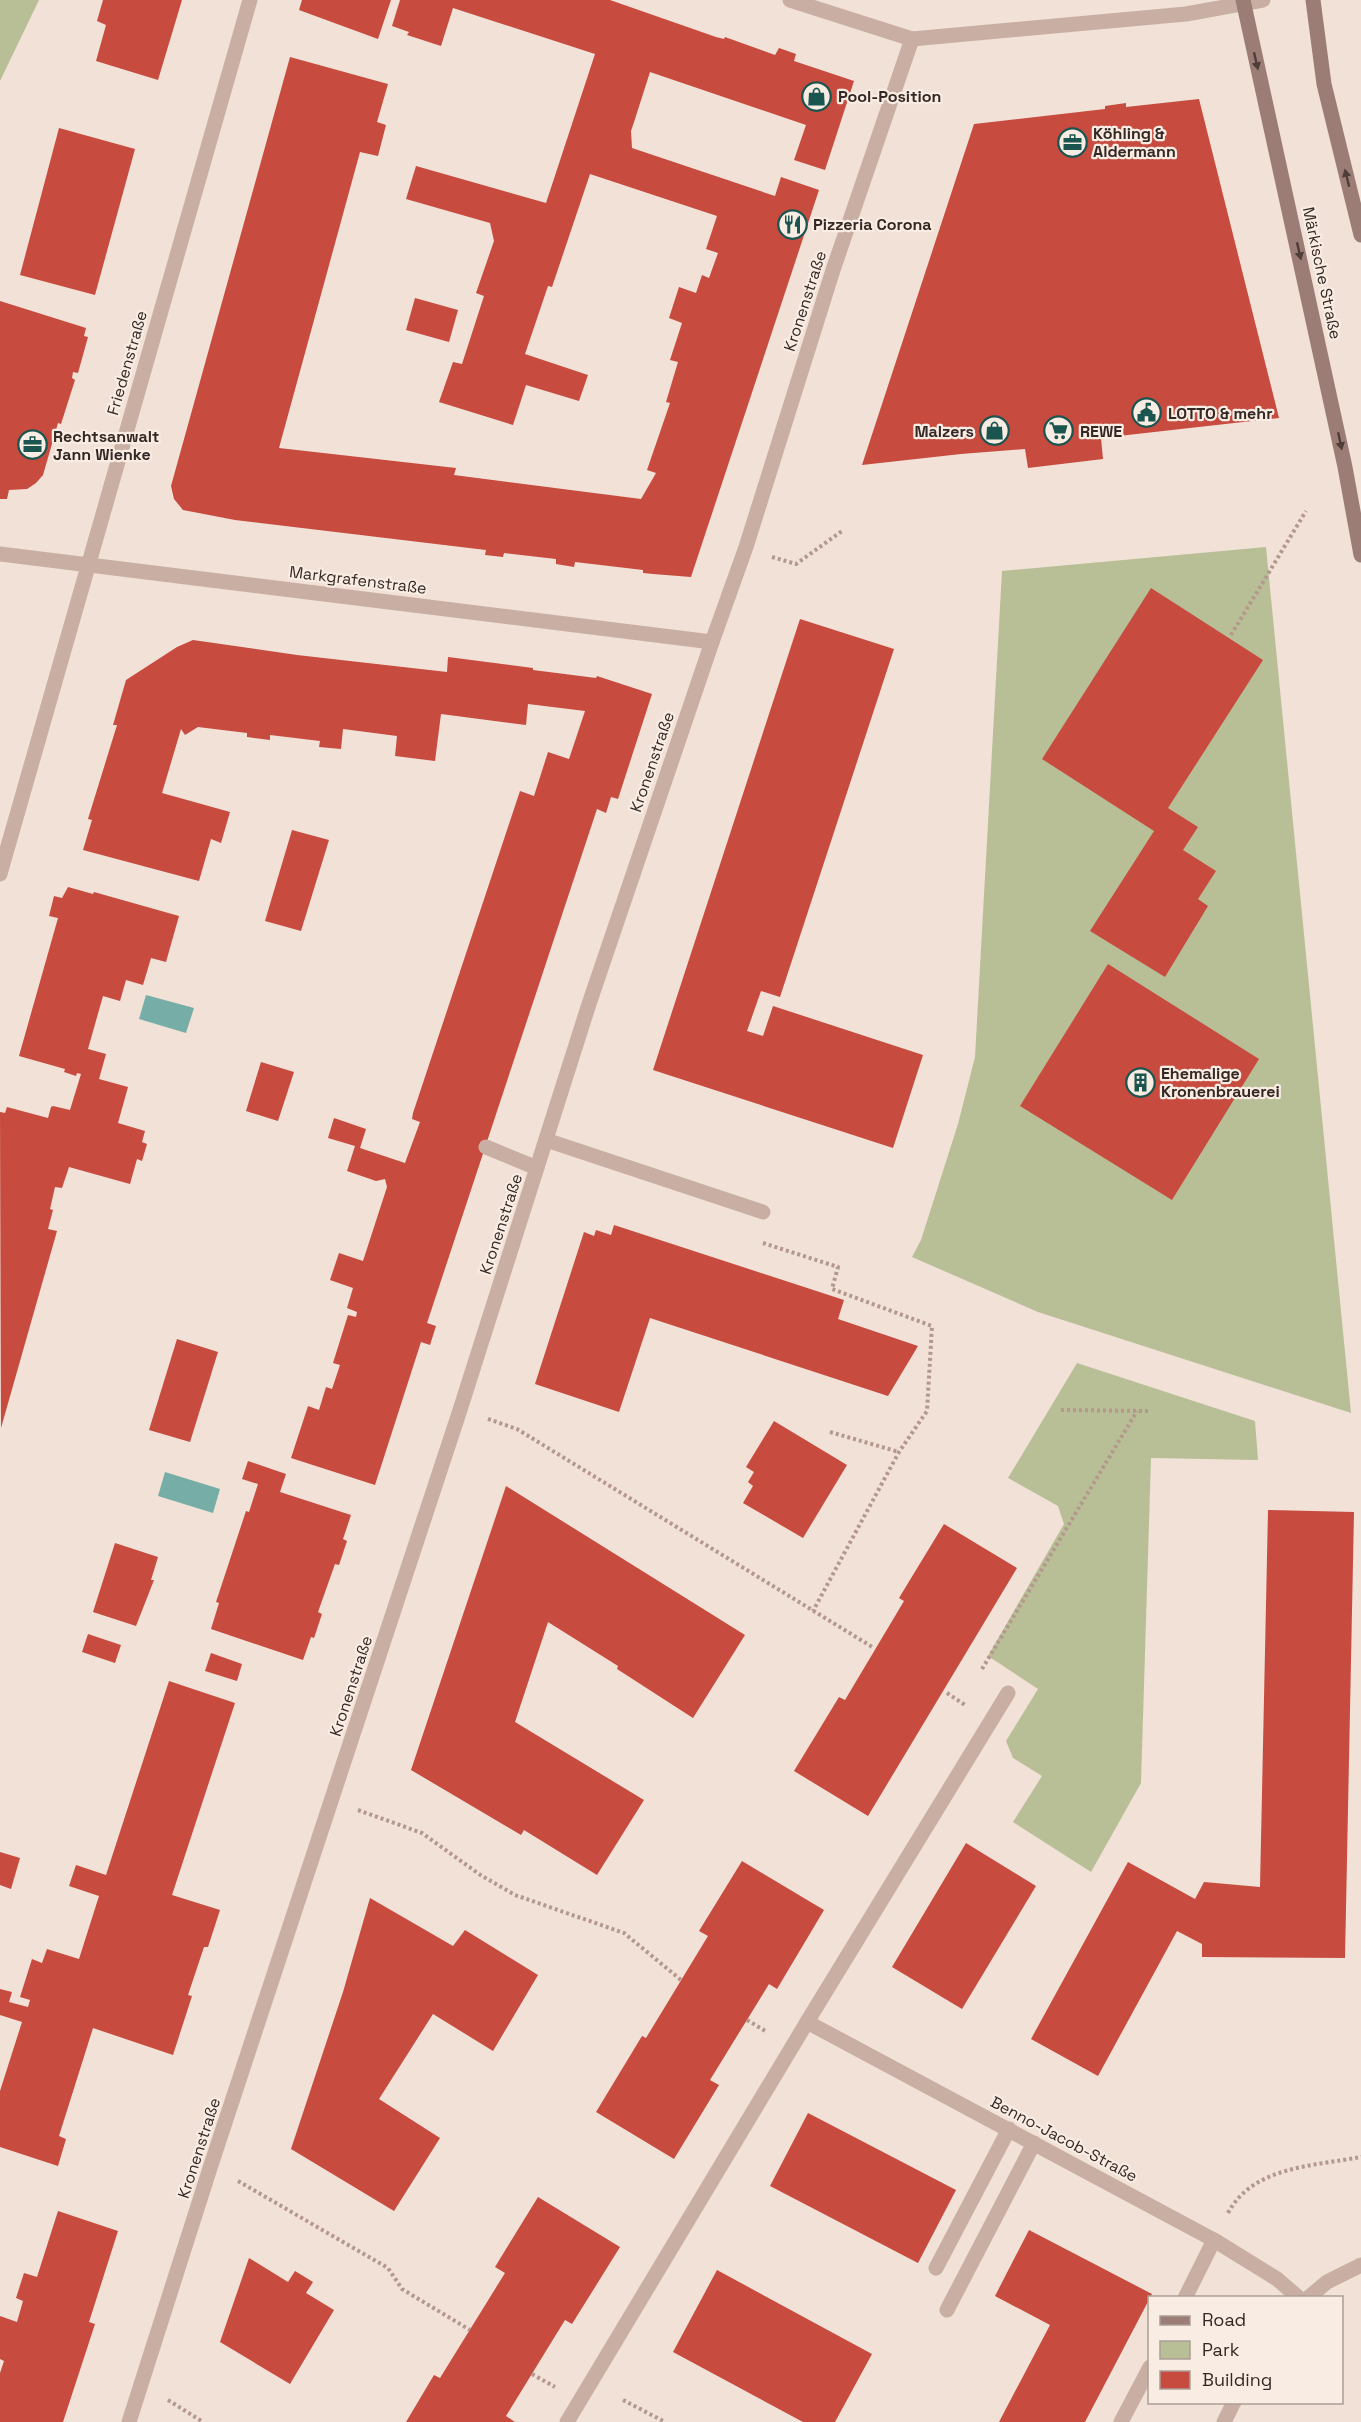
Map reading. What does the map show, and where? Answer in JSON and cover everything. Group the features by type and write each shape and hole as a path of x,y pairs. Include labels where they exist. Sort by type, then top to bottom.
{"main road":[{"path":"1312,0 1324,84 1361,235"},
{"name":"Märkische Straße","path":"1243,2 1343,456 1361,555"}],"street":[{"name":"Friedenstraße","path":"0,874 250,0"},
{"path":"790,0 912,39 1167,16 1263,0"},
{"name":"Kronenstraße","path":"129,2422 211,2165 460,1410 588,1007 746,547 833,270 912,39"},
{"name":"Markgrafenstraße","path":"0,554 712,642"},
{"path":"546,1140 763,1212"},
{"path":"486,1147 537,1168"},
{"path":"567,2422 1008,1693"},
{"name":"Benno-Jacob-Straße","path":"807,2022 1214,2240 1276,2279 1297,2296"},
{"path":"936,2268 1009,2129"},
{"path":"947,2310 1034,2143"},
{"path":"1186,2296 1214,2240"},
{"path":"1310,2296 1327,2282 1361,2265"},
{"path":"1121,2422 1148,2369"},
{"path":"1224,2422 1233,2404"}],"path":[{"path":"1231,635 1306,511"},
{"path":"746,547 796,564 842,531"},
{"path":"761,1243 838,1267 832,1289 932,1326 927,1411 899,1452 813,1611"},
{"path":"460,1410 517,1429 874,1648"},
{"path":"1061,1410 1150,1411"},
{"path":"982,1669 1137,1411"},
{"path":"830,1432 899,1452"},
{"path":"332,1801 422,1833 482,1876 515,1895 624,1933 681,1980"},
{"path":"1214,2240 1232,2205 1251,2185 1280,2172 1361,2157"},
{"path":"211,2165 388,2268 402,2289 470,2330"},
{"path":"142,2384 203,2422"},
{"path":"623,2400 665,2422"}],"green space":[{"path":"0,0 39,0 0,81"},
{"name":"Ehemalige Kronenbrauerei","path":"1266,547 1351,1413 1038,1312 912,1257 921,1240 958,1124 975,1057 1002,571"},
{"path":"1077,1363 1255,1421 1258,1460 1151,1458 1141,1783 1091,1872 1013,1822 1042,1776 1013,1758 1006,1741 1038,1689 988,1656 1064,1524 1058,1506 1008,1478"}],"water":[{"path":"146,995 194,1008 186,1033 139,1019"},
{"path":"165,1472 220,1489 213,1513 158,1496"}],"building":[{"path":"103,0 182,0 158,80 96,61 106,25 97,21"},
{"path":"302,0 391,0 378,39 299,10"},
{"path":"400,0 610,0 775,55 779,48 796,54 794,61 854,81 825,170 794,160 806,125 650,72 631,131 632,148 775,196 781,177 819,190 691,577 643,573 643,570 575,562 574,567 556,564 556,559 504,553 503,557 485,555 486,550 235,520 183,510 174,499 171,486 290,57 388,84 377,122 386,125 378,156 360,152 279,448 456,468 454,475 641,499 656,473 647,470 670,403 666,402 678,362 670,360 682,323 669,318 679,287 696,293 702,275 709,278 718,253 706,249 717,216 590,174 552,287 548,286 525,354 588,375 579,401 526,385 513,425 439,402 453,362 462,364 484,296 476,293 494,241 490,223 406,199 416,166 546,203 595,54 453,8 441,46 407,35 409,32 392,26"},
{"path":"1199,99 1279,418 1101,438 1103,459 1028,468 1025,449 862,465 974,124 1105,109 1105,106 1126,103 1126,107"},
{"path":"59,128 135,149 95,295 20,275"},
{"path":"415,298 458,310 449,342 406,330"},
{"path":"0,301 86,328 84,336 88,337 78,373 73,372 72,378 75,380 61,424 58,423 43,475 27,489 9,490 7,499 0,499"},
{"path":"1151,588 1263,660 1168,808 1198,827 1183,850 1216,871 1198,899 1208,906 1165,977 1090,931 1154,831 1042,759"},
{"path":"800,619 894,649 780,997 761,991 747,1031 763,1036 773,1006 923,1055 893,1148 653,1070"},
{"path":"193,640 297,655 447,672 448,657 533,668 533,670 596,678 597,676 652,694 618,799 611,797 606,813 597,809 427,1323 436,1326 430,1345 421,1342 375,1485 291,1458 308,1406 319,1410 326,1387 332,1389 340,1365 333,1363 348,1315 356,1317 357,1312 347,1308 353,1288 330,1280 339,1253 363,1261 387,1187 385,1179 376,1181 347,1171 355,1146 328,1138 334,1118 366,1129 360,1148 405,1163 420,1122 412,1119 413,1113 520,791 534,796 548,752 569,759 585,711 528,704 526,725 441,714 435,761 395,756 397,736 343,729 341,749 319,747 320,741 270,735 270,740 247,737 247,733 198,727 185,735 181,729 162,793 230,812 221,843 211,839 199,881 83,850 92,820 88,819 117,725 113,725 126,680 177,647"},
{"path":"292,830 329,840 301,931 265,921"},
{"path":"68,887 179,916 166,962 151,958 143,985 126,980 120,1001 103,996 88,1049 106,1054 99,1079 128,1087 118,1123 145,1131 142,1142 147,1144 142,1161 137,1159 130,1184 69,1167 62,1188 55,1187 50,1209 53,1210 48,1229 57,1231 1,1428 0,1112 5,1113 7,1107 48,1118 53,1106 70,1110 81,1074 77,1073 76,1076 64,1072 65,1069 19,1056 58,918 49,916 54,896 62,898"},
{"name":"Ehemalige Kronenbrauerei","path":"1108,964 1259,1059 1172,1200 1020,1106"},
{"path":"261,1062 294,1072 278,1121 246,1111"},
{"path":"614,1225 844,1300 838,1319 918,1346 888,1396 650,1318 619,1412 535,1384 584,1232 594,1236 596,1230 611,1235"},
{"path":"177,1339 218,1352 190,1442 149,1430"},
{"path":"774,1421 847,1465 803,1538 743,1503 753,1486 748,1482 754,1472 746,1467"},
{"path":"248,1461 286,1474 280,1492 351,1515 343,1539 347,1541 339,1565 335,1564 318,1612 322,1614 314,1638 311,1637 303,1660 211,1629 219,1603 216,1602 246,1511 249,1512 258,1484 242,1479"},
{"path":"506,1486 745,1635 693,1718 617,1669 618,1666 548,1622 515,1722 644,1800 597,1875 524,1830 521,1835 411,1770"},
{"path":"1268,1510 1354,1512 1345,1958 1202,1957 1202,1944 1177,1931 1098,2076 1031,2039 1128,1862 1195,1899 1204,1882 1260,1887"},
{"path":"944,1524 1017,1568 868,1816 794,1771 839,1697 845,1700 904,1601 899,1598"},
{"path":"115,1543 158,1557 151,1580 154,1580 136,1626 93,1612"},
{"path":"88,1634 121,1645 115,1663 82,1652"},
{"path":"211,1653 242,1664 237,1681 205,1671"},
{"path":"169,1681 235,1703 172,1895 220,1910 208,1947 204,1947 188,1995 192,1996 173,2055 93,2028 59,2136 66,2139 58,2166 0,2147 0,2091 22,2022 0,2015 0,1989 12,1992 9,2002 28,2007 30,2000 20,1997 32,1959 42,1963 47,1949 79,1959 99,1896 69,1886 76,1865 106,1875"},
{"path":"966,1843 1036,1886 962,2009 892,1967"},
{"path":"0,1852 20,1858 11,1889 0,1885"},
{"path":"742,1861 824,1910 777,1989 769,1984 710,2080 719,2085 674,2159 596,2112 642,2036 646,2038 708,1936 699,1931"},
{"path":"370,1898 453,1946 465,1930 538,1975 493,2051 433,2014 379,2099 440,2138 394,2211 291,2149 343,1992"},
{"path":"808,2113 956,2190 918,2263 770,2186"},
{"path":"538,2197 620,2247 572,2324 565,2320 506,2416 515,2422 406,2422 434,2375 440,2378 505,2273 495,2267"},
{"path":"58,2211 118,2231 89,2322 95,2324 63,2422 0,2422 0,2373 4,2361 0,2359 0,2316 17,2322 23,2301 16,2298 24,2273 37,2277"},
{"path":"1029,2230 1152,2294 1148,2296 1148,2302 1085,2422 999,2422 1050,2325 995,2296"},
{"path":"249,2258 288,2282 295,2271 313,2282 306,2293 334,2310 290,2384 220,2342"},
{"path":"717,2270 872,2354 835,2422 803,2422 673,2352"}],"place":[{"name":"Pool-Position","path":"817,96"},
{"name":"Köhling & Aldermann","path":"1072,142"},
{"name":"Pizzeria Corona","path":"792,224"},
{"name":"LOTTO & mehr","path":"1147,413"},
{"name":"Malzers","path":"995,431"},
{"name":"REWE","path":"1059,431"},
{"name":"Rechtsanwalt Jann Wienke","path":"32,445"},
{"name":"Ehemalige Kronenbrauerei","path":"1140,1082"}]}
